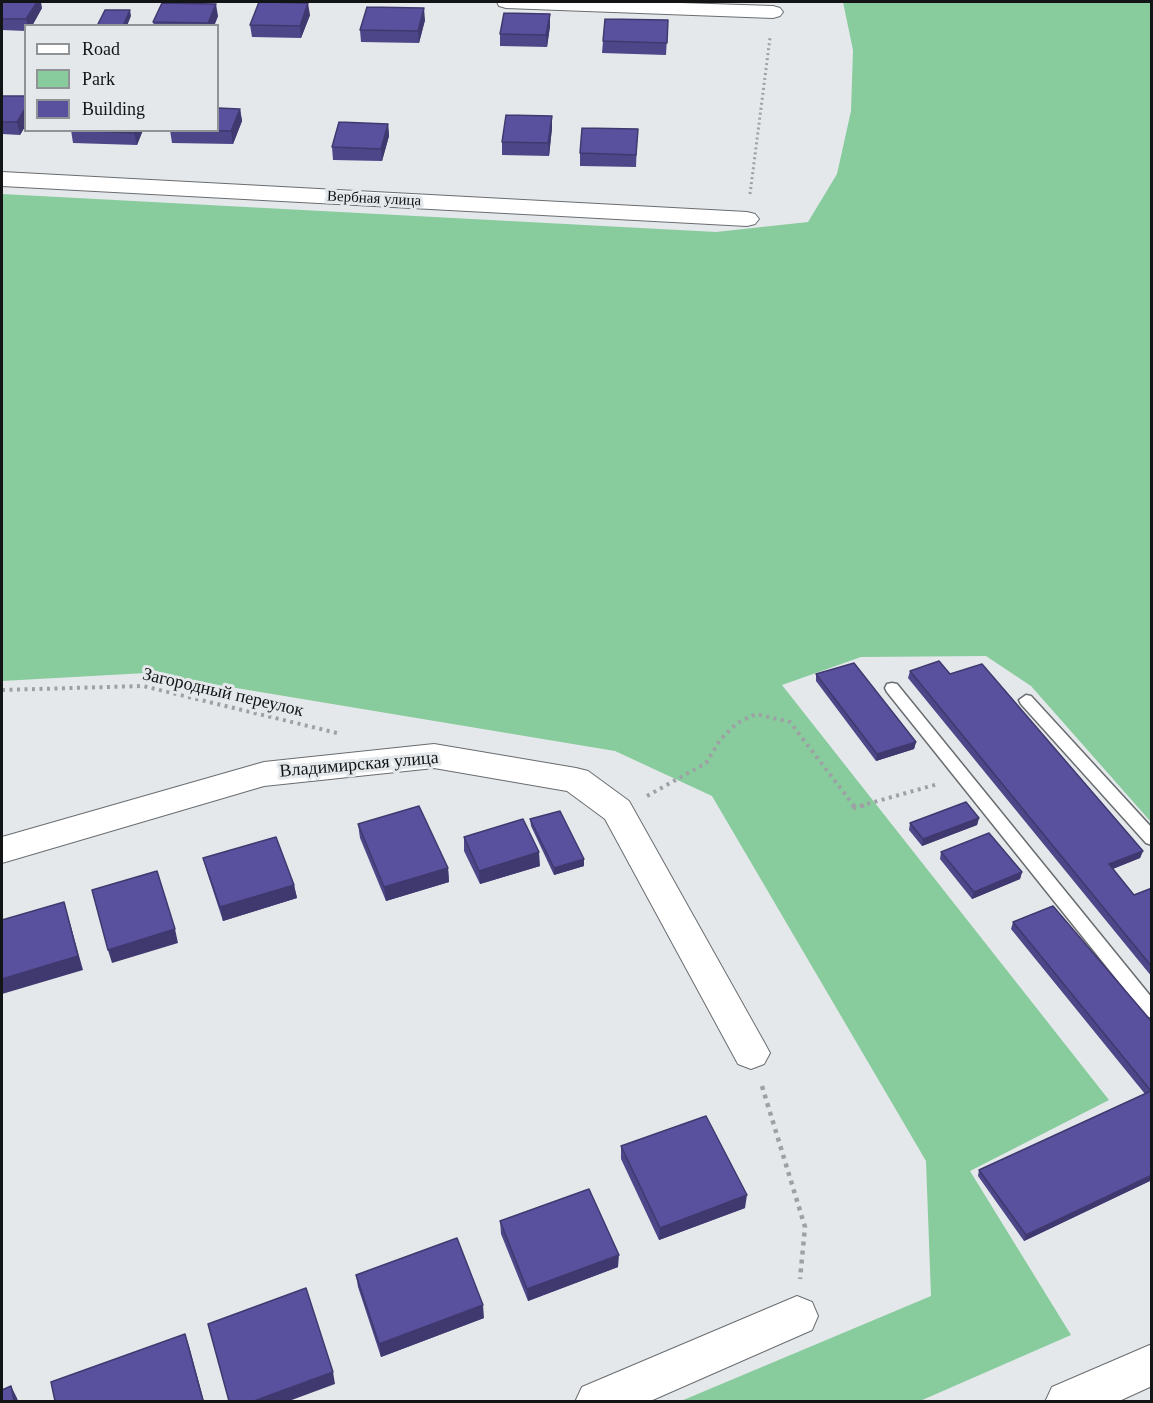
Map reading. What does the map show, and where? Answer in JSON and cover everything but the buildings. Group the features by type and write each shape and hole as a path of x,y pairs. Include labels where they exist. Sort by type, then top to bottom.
{"street":[{"path":"506,2 773,12"},
{"name":"Вербная улица","path":"2,179 747,219"},
{"name":"Владимирская улица","path":"2,850 264,774 434,756 576,780 617,810 751,1053"},
{"path":"597,1401 797,1316"},
{"path":"1067,1401 1152,1364"}],"lane":[{"path":"892,688 1152,1011"},
{"path":"1026,700 1152,839"}],"path":[{"path":"747,219 773,12"},
{"name":"Загородный переулок","path":"2,690 143,686 341,734"},
{"path":"617,810 668,786 706,763 720,740 737,723 756,714 790,722 855,808 963,776"},
{"path":"751,1053 806,1227 797,1316"}],"green space":[{"path":"843,2 1151,2 1151,822 1031,686 986,656 861,657 782,685 1109,1100 970,1171 1071,1335 920,1401 681,1401 931,1296 926,1161 712,796 615,751 146,673 2,681 2,194 716,232 808,222 837,174 851,111 853,50"}]}
